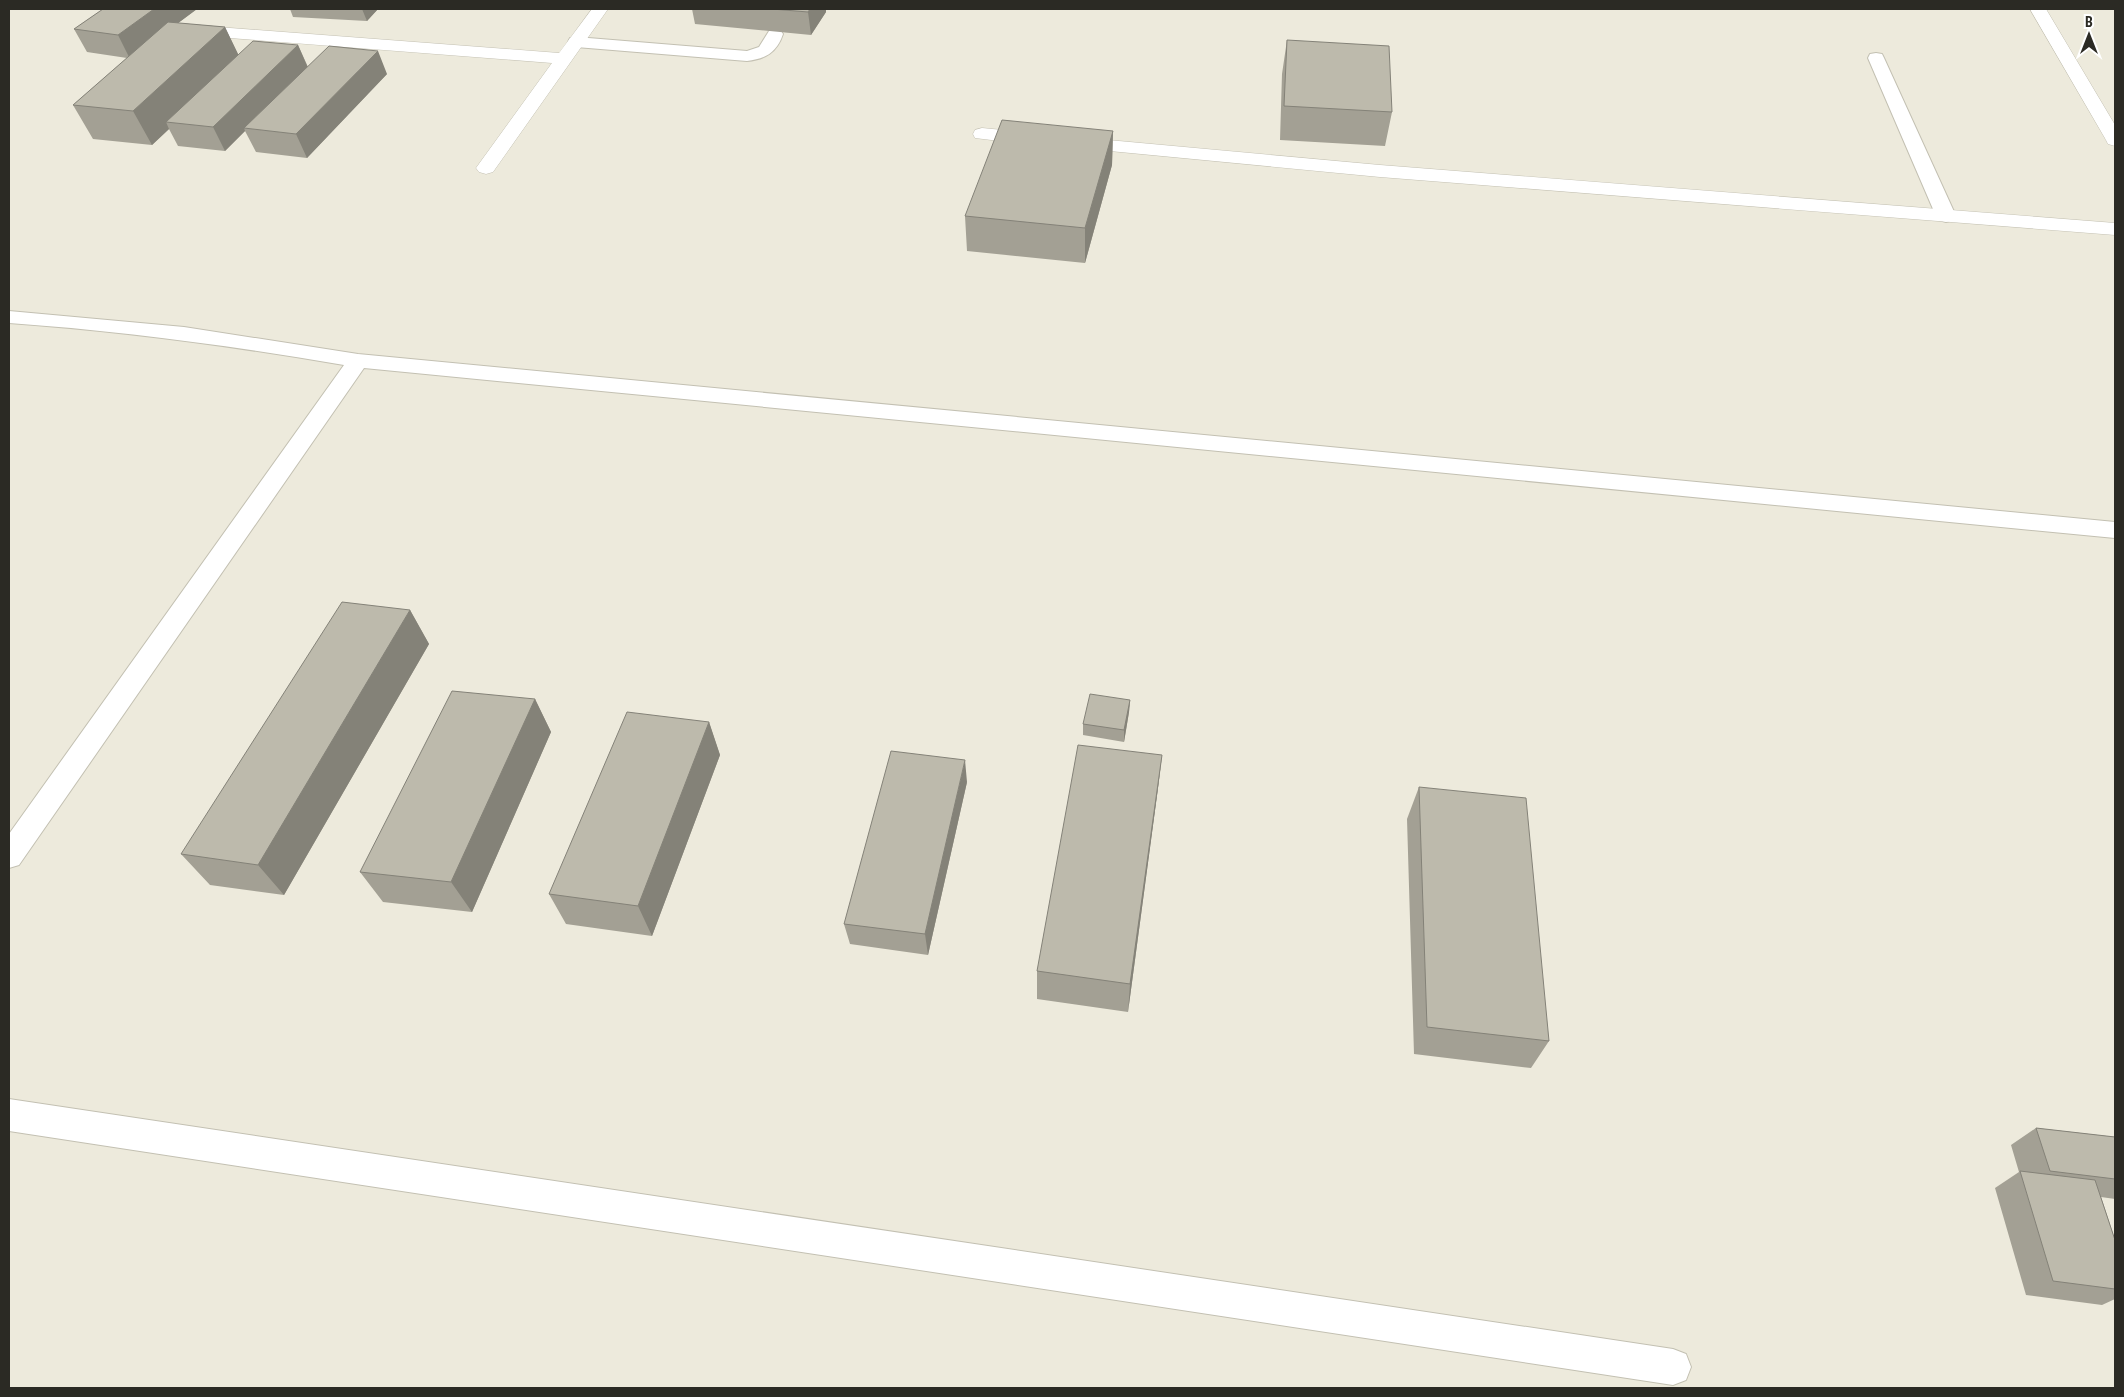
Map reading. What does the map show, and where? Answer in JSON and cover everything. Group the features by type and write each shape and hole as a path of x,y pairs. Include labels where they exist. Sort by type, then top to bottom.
{"street":[{"path":"486,168 600,9"},
{"path":"2038,9 2115,140"},
{"path":"182,29 564,59"},
{"path":"982,134 1380,171 2115,229"}],"lane":[{"path":"576,42 739,57 757,56 763,53 771,46 776,34"},
{"path":"1876,58 1946,216"},
{"path":"9,317 66,320 268,344 358,361 2115,530"},
{"path":"9,856 358,361"},
{"path":"9,1115 1673,1367"}],"building":[{"path":"103,9 154,9 118,35 74,29"},
{"path":"772,9 810,9 808,12"},
{"path":"168,22 225,27 133,111 73,105"},
{"path":"1287,40 1389,46 1392,112 1284,106"},
{"path":"253,41 298,45 213,127 166,122"},
{"path":"329,46 378,51 296,134 244,128"},
{"path":"1002,120 1113,131 1085,228 965,216"},
{"path":"342,602 410,610 258,865 181,854"},
{"path":"452,691 535,699 451,882 360,872"},
{"path":"1090,694 1130,700 1124,730 1083,724"},
{"path":"627,712 709,722 638,906 549,894"},
{"path":"1078,745 1162,755 1130,984 1037,971"},
{"path":"891,751 965,760 925,934 844,924"},
{"path":"1419,787 1526,798 1549,1041 1427,1027"},
{"path":"2036,1128 2115,1137 2115,1179 2050,1171"},
{"path":"2020,1171 2095,1180 2115,1240 2115,1289 2053,1281"}]}
